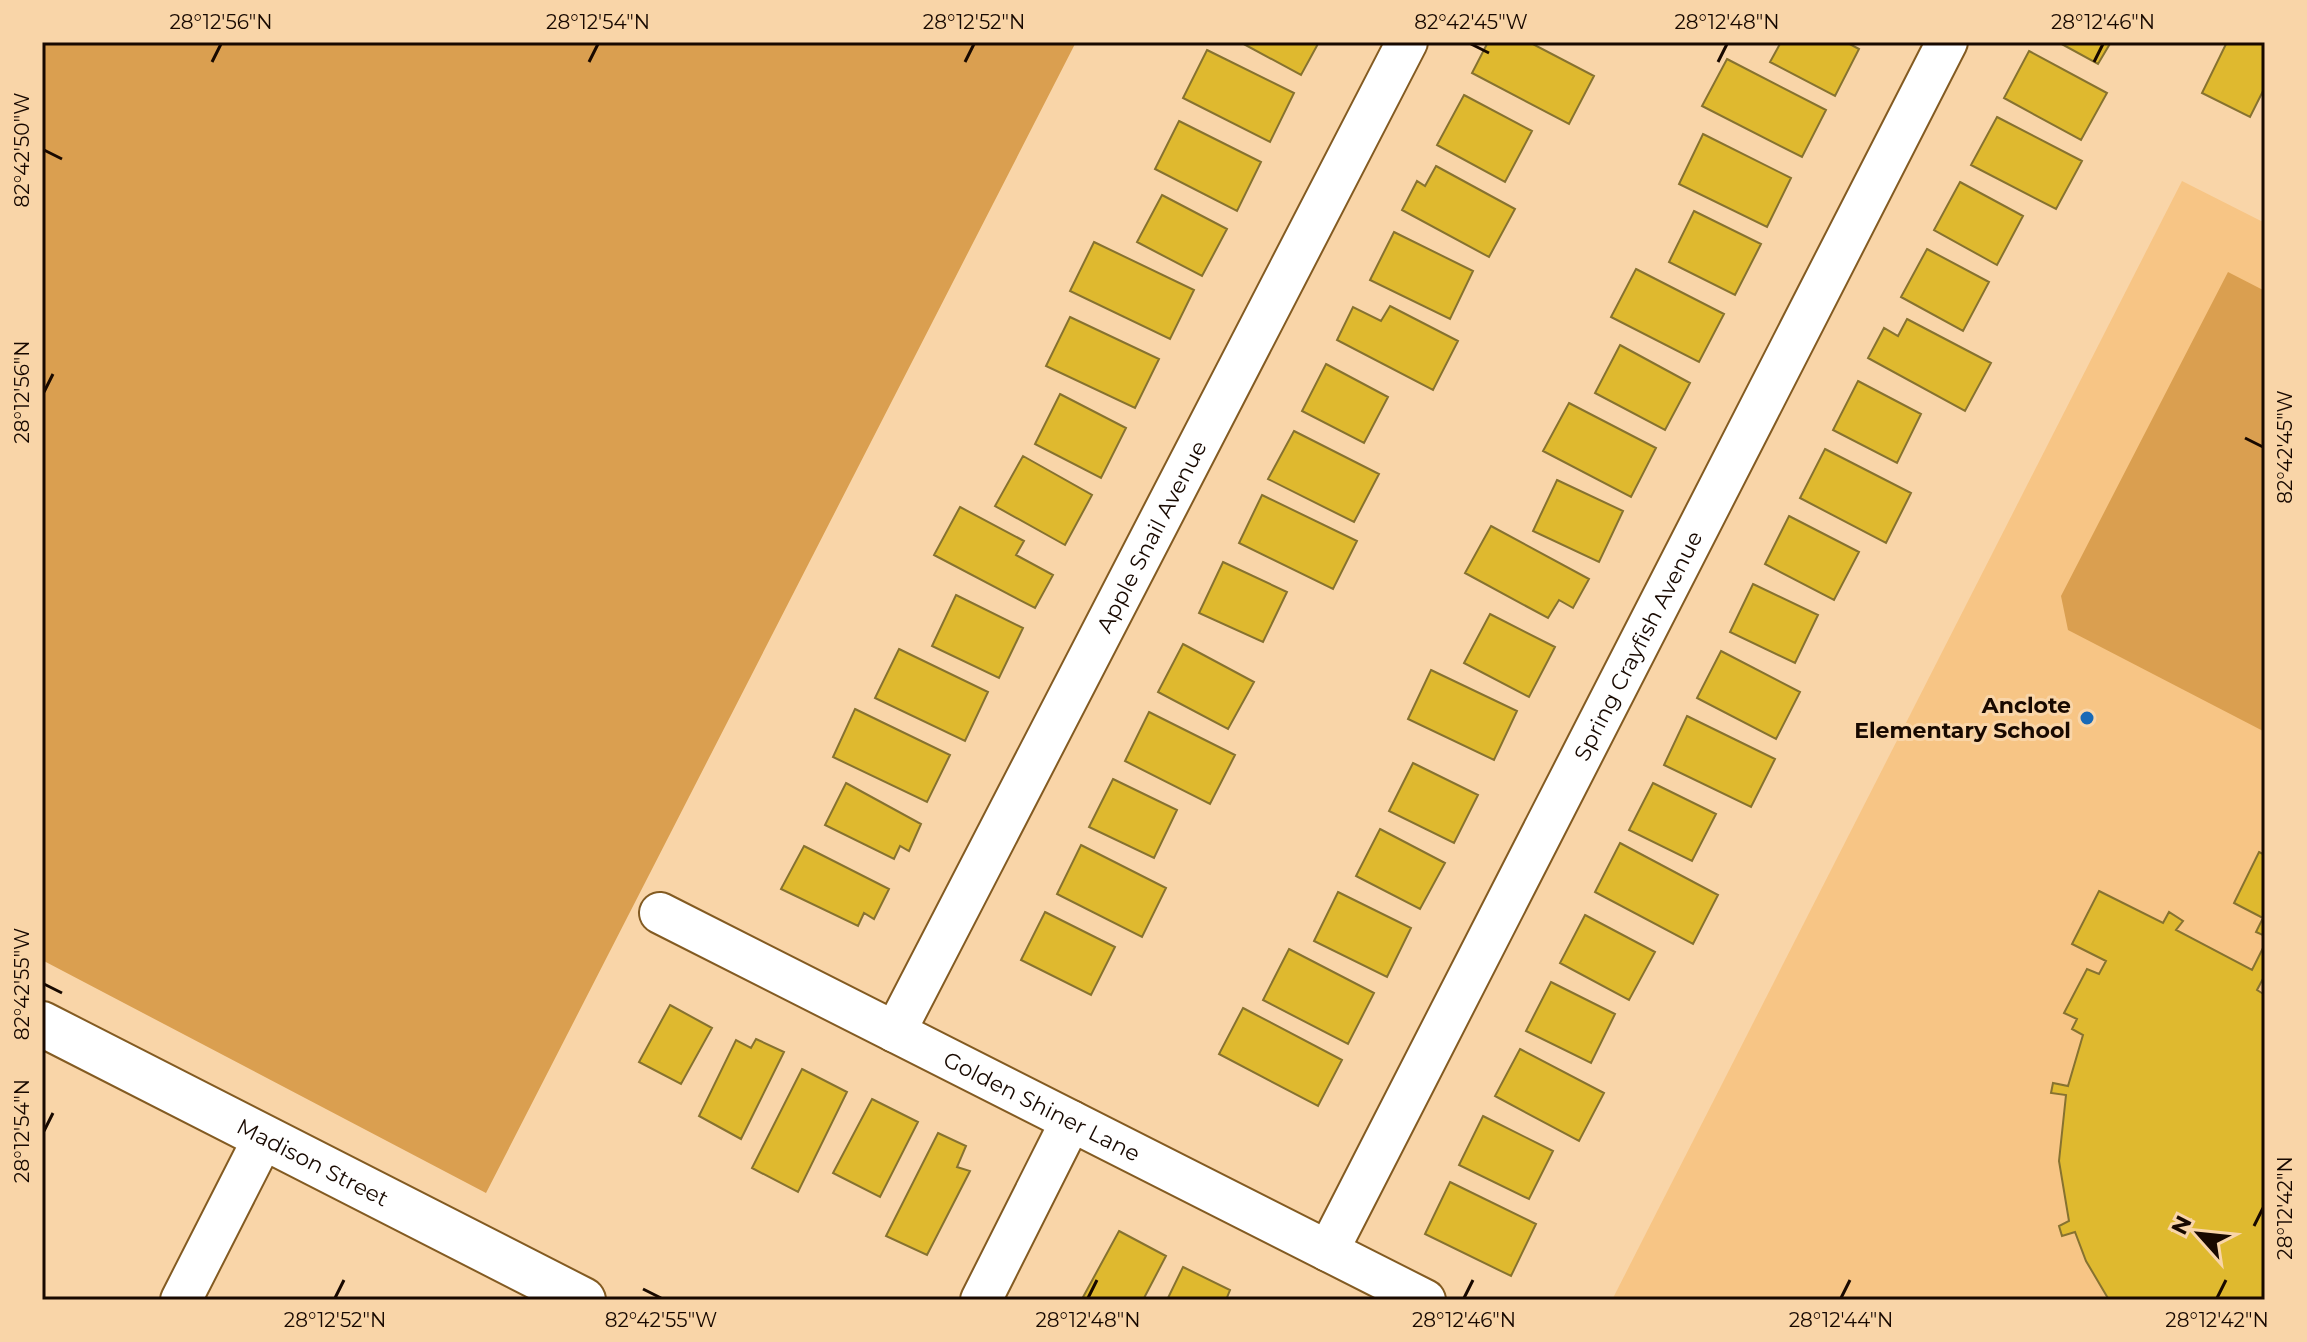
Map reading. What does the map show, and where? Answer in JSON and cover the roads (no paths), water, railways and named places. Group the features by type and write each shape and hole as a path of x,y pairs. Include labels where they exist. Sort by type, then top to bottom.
{"street":[{"name":"Apple Snail Avenue","path":"895,1032 1407,42"},
{"name":"Spring Crayfish Avenue","path":"1328,1251 1947,42"},
{"name":"Golden Shiner Lane","path":"660,913 1425,1300"},
{"name":"Madison Street","path":"42,1024 583,1300"},
{"path":"981,1300 1071,1121"},
{"path":"181,1300 264,1137"}],"place":[{"name":"Anclote Elementary School","path":"2087,718"}]}
